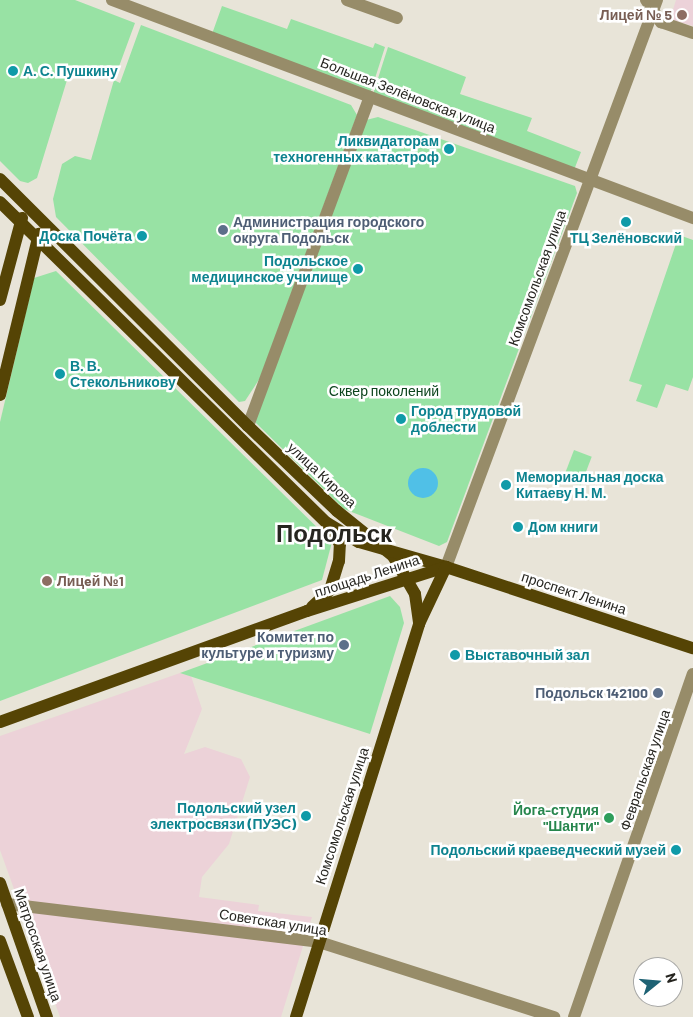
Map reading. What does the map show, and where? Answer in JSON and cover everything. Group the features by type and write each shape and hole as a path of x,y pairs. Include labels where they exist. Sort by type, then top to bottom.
{"main road":[{"name":"улица Кирова","path":"0,179 248,426 337,511 385,548"},
{"path":"0,202 326,523 359,542 385,548 407,577 419,607 419,624"},
{"path":"0,300 20,222 28,206"},
{"path":"28,206 38,240"},
{"path":"0,395 38,240 41,219"},
{"name":"площадь Ленина","path":"307,611 330,590 335,578 340,544 326,523"},
{"name":"площадь Ленина","path":"385,548 446,567"},
{"name":"площадь Ленина","path":"307,611 407,577 446,567"},
{"name":"Комсомольская улица","path":"296,1017 419,624 446,567"},
{"name":"проспект Ленина","path":"446,567 693,648"},
{"path":"0,722 307,611"},
{"name":"Матросская улица","path":"0,883 48,1017"},
{"path":"0,941 28,1017"}],"street":[{"name":"Большая Зелёновская улица","path":"112,0 693,218"},
{"path":"347,0 397,18"},
{"path":"652,3 662,22 693,33"},
{"name":"Комсомольская улица","path":"446,567 590,179 652,3"},
{"path":"248,426 370,97"},
{"name":"Февральская улица","path":"574,1017 693,674"},
{"name":"Советская улица","path":"7,904 319,942 554,1017"}],"shaded area":[{"name":"Лицей № 5","path":"676,0 693,0 693,26 670,19"},
{"path":"180,673 191,676 202,709 184,754 205,747 241,759 250,777 229,844 202,877 199,897 259,905 258,911 312,917 281,1017 60,1017 0,850 0,736"}],"green space":[{"path":"0,0 75,0 135,23 114,80 71,67 37,178 28,183 20,181 0,161"},
{"path":"222,6 287,29 291,19 373,48 375,43 385,47 370,94 212,34"},
{"path":"141,25 351,105 357,115 260,378 245,401 239,402 56,217 53,199 62,164 75,156 91,160 114,80 120,83"},
{"path":"388,47 466,77 460,94 532,118 527,131 581,152 574,170 373,94"},
{"name":"Сквер поколений","path":"378,117 575,186 577,193 447,542 439,546 344,509 255,422 366,120"},
{"path":"679,235 693,240 693,377 688,391 666,384 657,408 636,401 642,385 629,381"},
{"path":"56,271 332,542 322,580 0,701 0,422 34,278"},
{"path":"574,450 592,457 581,486 563,479"},
{"path":"390,596 400,607 404,623 370,734 180,673"}],"water":[{"path":"423,468 434,472 438,483 434,494 423,498 412,494 408,483 412,472"}],"place":[{"name":"Лицей № 5","path":"682,15"},
{"name":"А. С. Пушкину","path":"13,71"},
{"name":"Ликвидаторам техногенных катастроф","path":"449,149"},
{"name":"ТЦ Зелёновский","path":"626,222"},
{"name":"Администрация городского округа Подольск","path":"223,230"},
{"name":"Доска Почёта","path":"142,236"},
{"name":"Подольское медицинское училище","path":"358,269"},
{"name":"В. В. Стекольникову","path":"60,374"},
{"name":"Город трудовой доблести","path":"401,419"},
{"name":"Мемориальная доска Китаеву Н. М.","path":"506,485"},
{"name":"Дом книги","path":"518,527"},
{"name":"Лицeй №1","path":"47,581"},
{"name":"Комитет по культуре и туризму","path":"344,645"},
{"name":"Выставочный зал","path":"455,655"},
{"name":"Подольск 142100","path":"658,693"},
{"name":"Подольский узел электросвязи (ПУЭС)","path":"306,816"},
{"name":"Йога-студия \"Шанти\"","path":"609,818"},
{"name":"Подольский краеведческий музей","path":"676,850"}],"district":[{"name":"Подольск","path":"334,533"}]}
